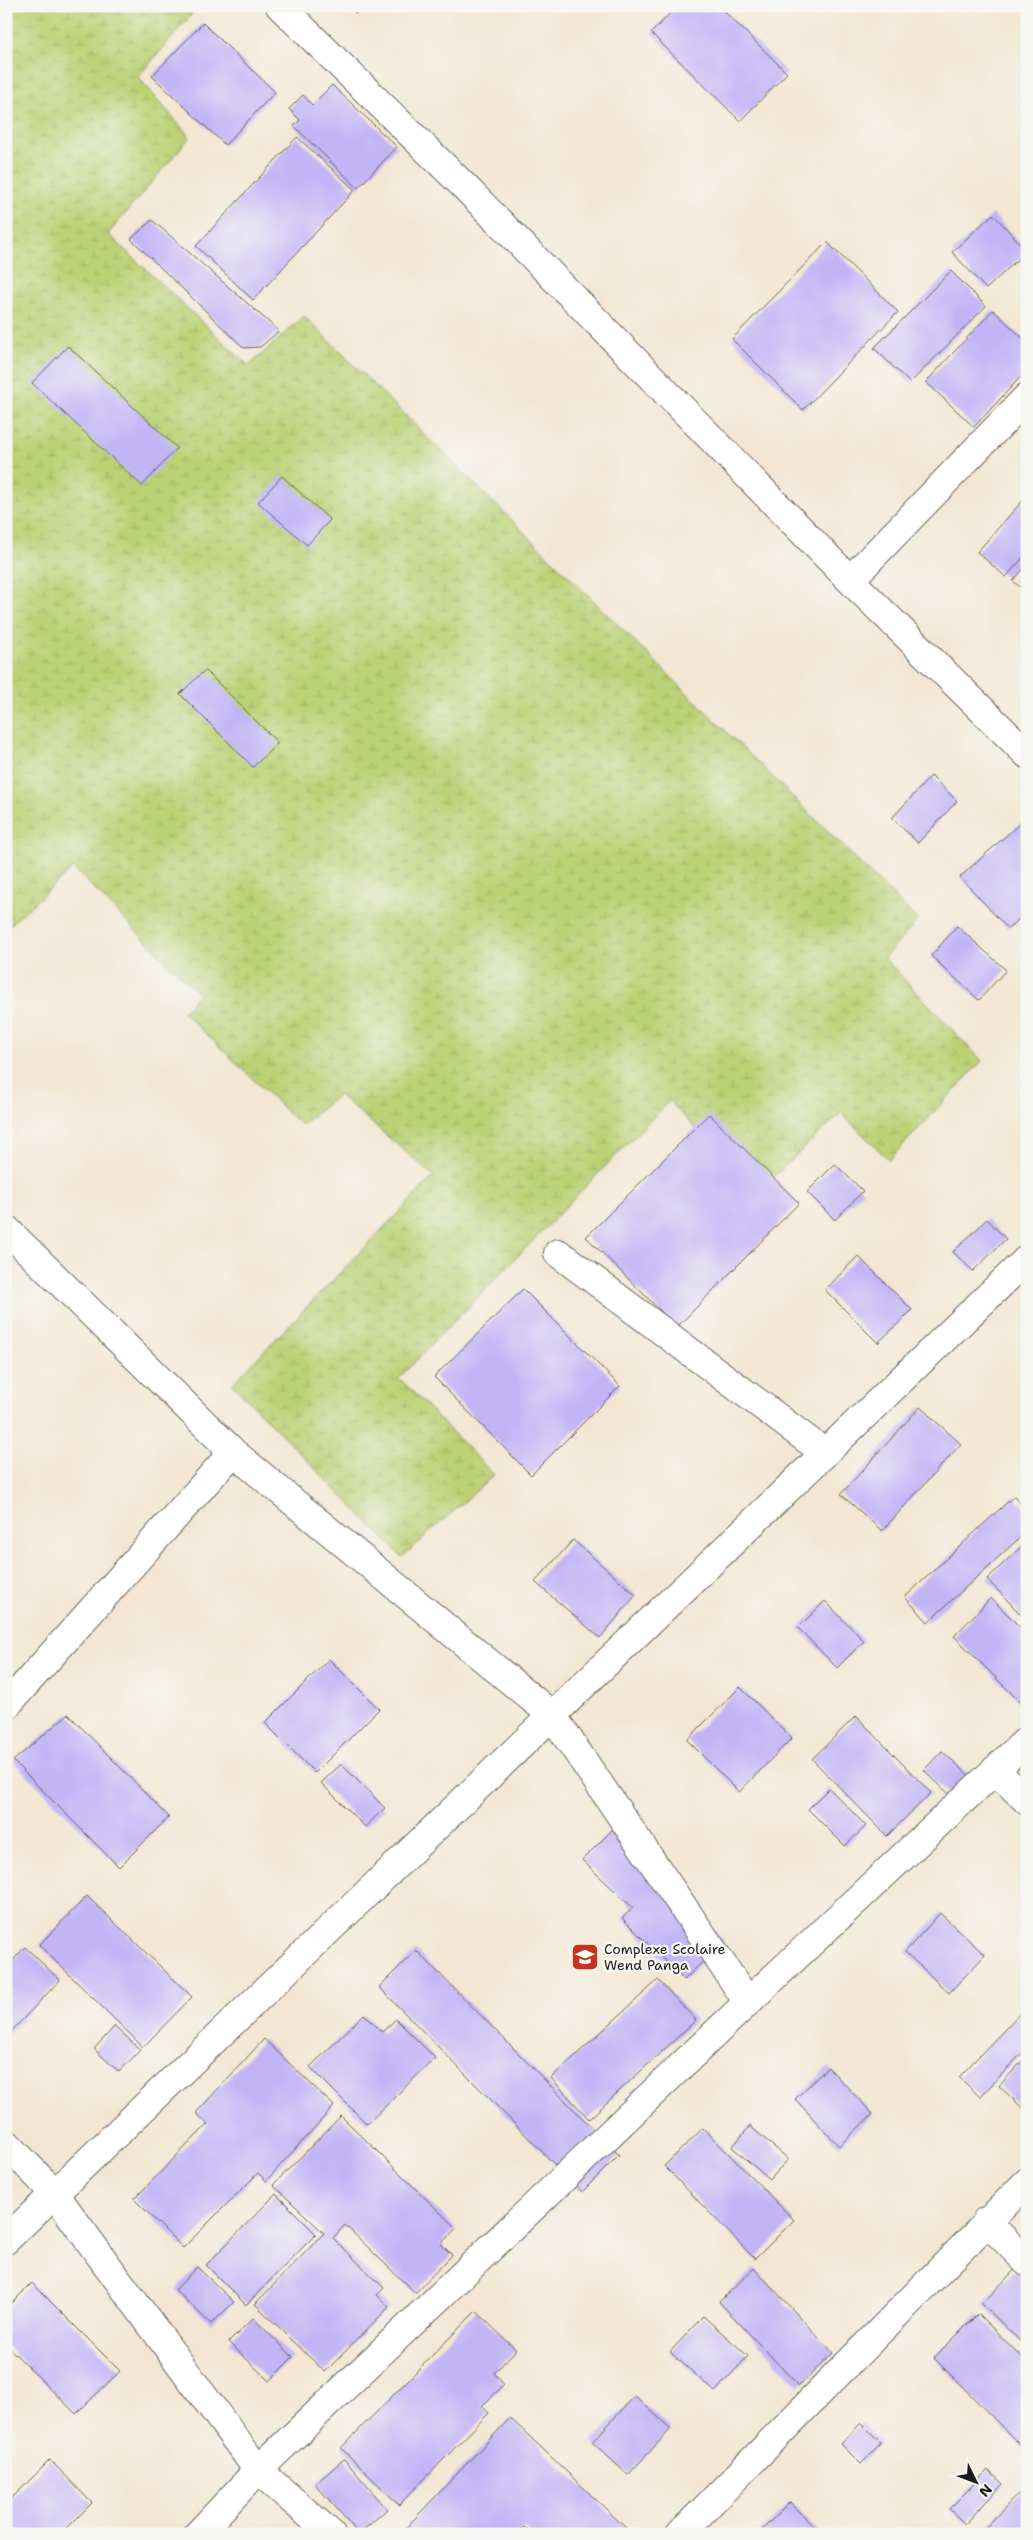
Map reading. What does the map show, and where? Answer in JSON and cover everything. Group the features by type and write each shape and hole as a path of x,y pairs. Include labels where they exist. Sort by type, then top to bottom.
{"street":[{"path":"280,6 464,186 850,580 1027,754"},
{"path":"850,580 1027,397"},
{"path":"6,1229 233,1452 552,1715 748,2002"},
{"path":"558,1252 825,1453"},
{"path":"6,2240 1027,1259"},
{"path":"6,1706 233,1452"},
{"path":"198,2534 258,2470 748,2002 1027,1740"},
{"path":"996,1770 1027,1801"},
{"path":"6,2143 54,2194 258,2470 331,2534"},
{"path":"680,2534 986,2221 1027,2182"},
{"path":"986,2221 1027,2262"}],"green space":[{"path":"6,6 199,6 138,77 190,137 108,234 249,366 304,316 918,920 884,958 982,1061 889,1160 841,1113 757,1192 669,1101 399,1378 494,1475 402,1557 232,1384 434,1176 339,1095 301,1125 183,1012 199,994 73,868 6,928"}],"building":[{"path":"348,6 363,6 356,14"},
{"path":"677,6 719,6 787,73 740,121 651,33"},
{"path":"203,23 275,92 225,145 152,76"},
{"path":"332,85 397,147 358,188 294,126 300,120 289,109 303,95 312,105"},
{"path":"297,137 355,190 253,300 196,246"},
{"path":"993,214 1027,251 986,289 952,252"},
{"path":"152,220 279,331 260,347 244,348 131,239"},
{"path":"827,242 898,312 803,410 732,339"},
{"path":"951,271 986,306 910,383 874,348"},
{"path":"993,310 1027,342 1027,370 974,427 926,382"},
{"path":"68,346 177,448 142,486 32,383"},
{"path":"282,476 330,520 307,545 258,502"},
{"path":"1024,499 1027,501 1027,553 1006,577 977,552"},
{"path":"1027,565 1027,593 1013,581"},
{"path":"205,670 278,743 253,767 180,694"},
{"path":"931,776 957,801 918,843 892,818"},
{"path":"1027,817 1027,912 1008,929 960,877"},
{"path":"957,926 1006,970 979,1000 931,956"},
{"path":"709,1114 799,1203 677,1327 586,1237"},
{"path":"835,1164 863,1191 835,1220 807,1192"},
{"path":"987,1219 1006,1239 973,1271 953,1252"},
{"path":"858,1256 912,1310 878,1343 825,1290"},
{"path":"523,1289 620,1386 531,1475 434,1377"},
{"path":"920,1407 961,1444 882,1531 841,1494"},
{"path":"1014,1496 1027,1510 1027,1531 928,1622 905,1597"},
{"path":"573,1540 636,1595 600,1638 535,1582"},
{"path":"1027,1541 1027,1621 987,1579"},
{"path":"991,1598 1027,1634 1027,1703 1024,1706 954,1636"},
{"path":"825,1601 864,1641 837,1668 798,1628"},
{"path":"329,1659 379,1709 315,1773 265,1723"},
{"path":"740,1687 792,1738 739,1792 687,1740"},
{"path":"68,1714 169,1817 119,1867 13,1761"},
{"path":"856,1716 931,1793 887,1836 812,1759"},
{"path":"942,1751 973,1779 954,1799 924,1770"},
{"path":"341,1764 385,1808 365,1827 321,1783"},
{"path":"829,1788 866,1826 845,1846 808,1809"},
{"path":"614,1828 724,1941 684,1980 622,1918 633,1908 582,1860"},
{"path":"87,1896 192,1997 143,2047 39,1945"},
{"path":"940,1913 985,1955 949,1993 905,1952"},
{"path":"25,1947 60,1980 6,2037 6,1968"},
{"path":"416,1950 619,2155 582,2192 379,1987"},
{"path":"658,1980 696,2020 589,2119 551,2078"},
{"path":"1027,2006 1027,2048 980,2097 959,2077"},
{"path":"364,2014 382,2032 396,2019 435,2058 367,2124 310,2067"},
{"path":"115,2026 140,2050 119,2072 94,2049"},
{"path":"264,2039 334,2106 266,2181 258,2173 183,2248 134,2199 208,2124 196,2113"},
{"path":"1027,2056 1027,2112 999,2086"},
{"path":"828,2067 873,2114 839,2146 795,2099"},
{"path":"341,2116 456,2228 441,2244 452,2255 415,2293 345,2225 333,2238 384,2288 377,2295 389,2307 325,2372 255,2304 324,2233 273,2185"},
{"path":"750,2126 788,2159 770,2180 732,2147"},
{"path":"703,2128 794,2220 755,2259 664,2166"},
{"path":"276,2194 316,2234 246,2305 206,2265"},
{"path":"1027,2257 1027,2348 982,2304"},
{"path":"197,2267 234,2302 211,2324 175,2290"},
{"path":"754,2268 833,2353 799,2386 719,2302"},
{"path":"32,2283 120,2371 76,2414 6,2345 6,2309"},
{"path":"476,2311 516,2350 494,2373 504,2385 482,2406 489,2413 399,2505 341,2448"},
{"path":"978,2314 1027,2362 1027,2452 934,2358"},
{"path":"703,2316 748,2356 715,2392 670,2352"},
{"path":"253,2318 293,2357 269,2381 229,2342"},
{"path":"635,2396 671,2429 628,2475 592,2442"},
{"path":"510,2418 627,2529 623,2534 531,2534 524,2527 518,2534 400,2534"},
{"path":"861,2423 881,2443 861,2464 841,2444"},
{"path":"344,2459 387,2509 359,2534 315,2484"},
{"path":"50,2460 92,2503 61,2534 6,2534 6,2504"},
{"path":"988,2470 1003,2484 965,2524 949,2509"},
{"path":"1027,2485 1027,2534 979,2534"},
{"path":"790,2502 822,2534 758,2534"},
{"path":"968,2529 973,2534 963,2534"}],"place":[{"name":"Complexe Scolaire Wend Panga","path":"585,1957"}]}
